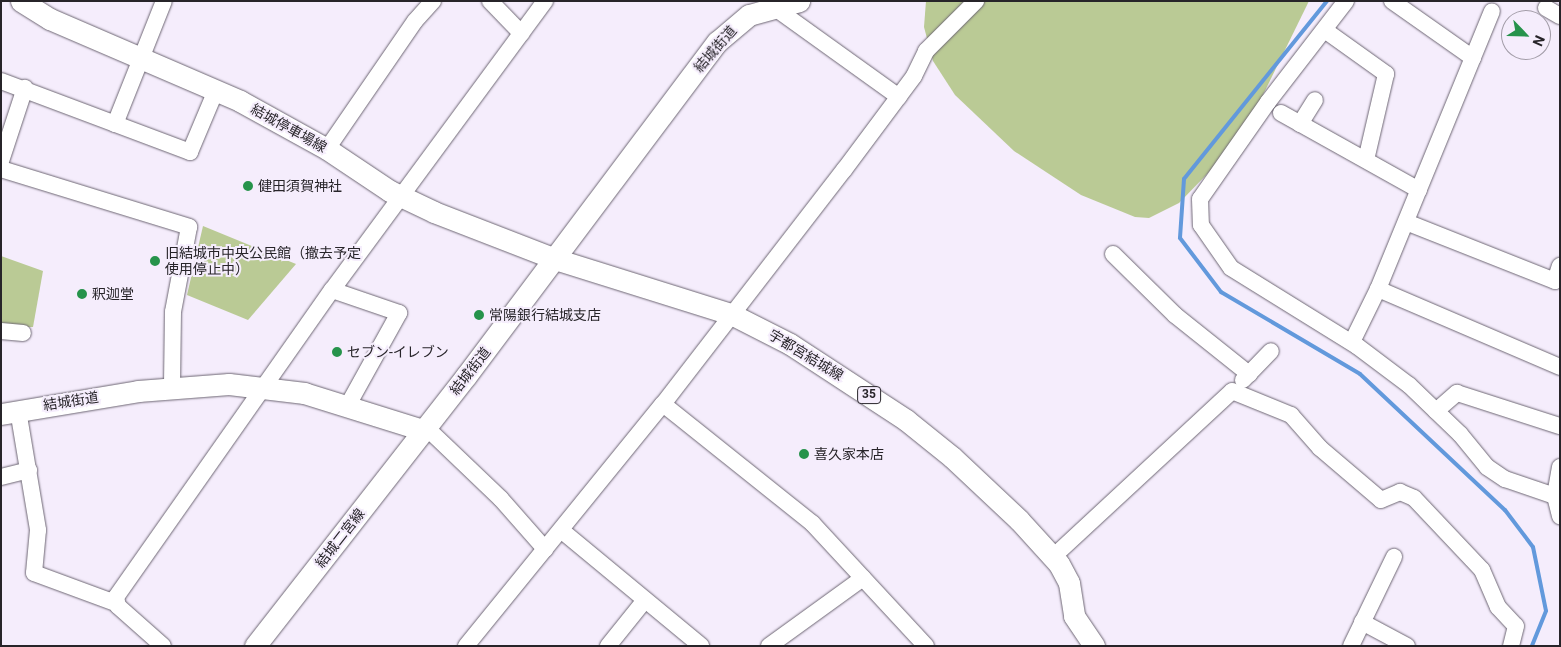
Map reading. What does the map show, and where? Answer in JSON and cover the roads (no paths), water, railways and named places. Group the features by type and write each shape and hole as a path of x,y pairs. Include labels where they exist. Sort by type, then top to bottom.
{"main road":[{"name":"結城停車場線","path":"21,1 34,12 216,90 327,149 400,196 555,259"},
{"name":"結城街道","path":"10,412 172,387 229,384 264,387 348,405 424,430 718,42 749,15 771,5 799,1"},
{"name":"宇都宮結城線","path":"555,259 731,314 790,344 906,420 952,457 1054,557 1067,578 1074,616 1094,646"},
{"name":"結城二宮線","path":"255,646 424,430"}],"street":[{"path":"327,149 415,20 433,1"},
{"path":"490,1 521,33"},
{"path":"116,603 116,597 332,290 545,1"},
{"path":"466,646 663,404 899,97 914,76 926,52 976,1"},
{"path":"1346,1 1326,31 1268,102 1200,199 1201,225 1232,268 1352,342 1408,385 1436,411 1487,467 1505,479 1557,494"},
{"path":"1392,1 1473,58"},
{"path":"115,124 142,59 159,3"},
{"path":"771,5 899,97"},
{"path":"1352,342 1378,289 1492,11"},
{"path":"1326,31 1386,74 1366,160"},
{"path":"1,81 25,88 190,152 216,90"},
{"path":"1,161 25,88"},
{"path":"1300,124 1315,100"},
{"path":"1281,113 1419,190"},
{"path":"1,169 189,227 173,312 172,387"},
{"path":"1406,222 1555,281 1560,266"},
{"path":"1113,254 1175,315 1249,374"},
{"path":"1378,289 1560,367"},
{"path":"332,290 400,313 348,405"},
{"path":"1,331 23,333"},
{"path":"1054,557 1232,391 1271,351"},
{"path":"1232,391 1291,416 1320,448 1381,500 1400,492 1414,498 1482,570 1498,607 1516,626 1511,646"},
{"path":"1436,411 1457,393 1560,426"},
{"path":"663,404 776,492 812,523 926,646"},
{"path":"10,412 29,470 38,530 34,572 116,603 162,645"},
{"path":"424,430 432,433 501,499 545,549"},
{"path":"1560,466 1557,494 1560,516"},
{"path":"1,477 29,470"},
{"path":"561,530 701,646"},
{"path":"1351,646 1394,557"},
{"path":"769,646 863,578"},
{"path":"608,646 645,600"},
{"path":"1362,622 1407,646"}],"waterway":[{"path":"1327,1 1184,179 1180,238 1221,292 1360,374 1505,510 1533,547 1546,611 1532,646"}],"place":[{"name":"健田須賀神社","path":"248,186"},
{"name":"旧結城市中央公民館（撤去予定 使用停止中）","path":"155,261"},
{"name":"釈迦堂","path":"82,294"},
{"name":"常陽銀行結城支店","path":"479,315"},
{"name":"セブン-イレブン","path":"337,352"},
{"name":"喜久家本店","path":"804,454"}]}
